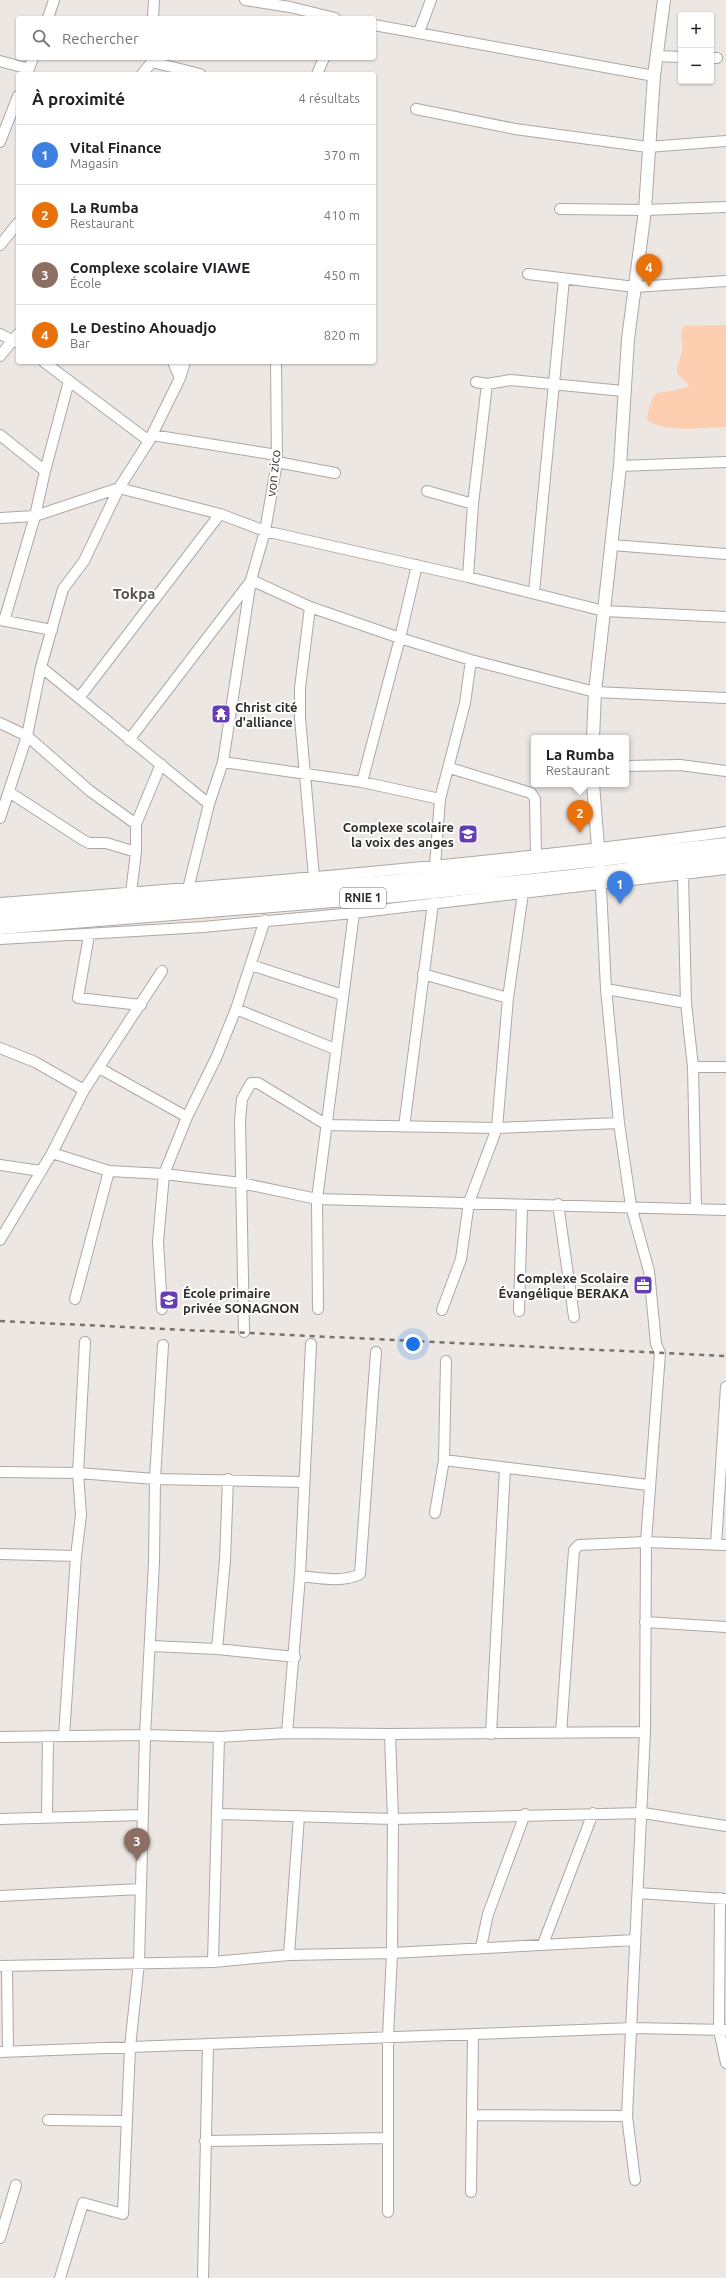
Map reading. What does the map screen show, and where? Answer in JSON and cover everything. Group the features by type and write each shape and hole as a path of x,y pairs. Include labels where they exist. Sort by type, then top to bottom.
{"highway":[{"name":"RNIE 1","path":"0,928 364,898 599,866 726,845"},
{"name":"RNIE 1","path":"0,914 599,866 726,858"}],"main road":[{"path":"593,735 595,692 620,466 623,391 645,210 648,147 654,76 664,0"},
{"path":"593,787 599,866"}],"street":[{"path":"49,16 54,0"},
{"path":"153,16 154,0"},
{"path":"245,0 290,7 327,16"},
{"path":"419,32 432,0"},
{"path":"376,25 654,76"},
{"path":"656,56 678,57"},
{"path":"0,61 28,72 32,60"},
{"path":"143,72 152,60 193,72"},
{"path":"318,72 323,60"},
{"path":"0,142 2,127 16,100"},
{"path":"416,109 515,129 648,147 726,141"},
{"path":"560,209 645,210 726,207"},
{"path":"0,245 5,233 16,225"},
{"path":"528,274 635,287 726,281"},
{"path":"534,592 564,279"},
{"path":"0,334 16,339 0,356"},
{"path":"47,364 150,438 277,459 335,473"},
{"path":"174,364 180,378"},
{"path":"0,818 27,736 41,668 63,589 84,561 119,488 150,438 180,378 184,364"},
{"name":"von zico","path":"251,580 265,531 277,459 275,364"},
{"path":"476,382 487,384 511,380 554,383 623,391"},
{"path":"52,630 2,620 35,516 45,471 69,381"},
{"path":"468,577 473,504 487,384"},
{"path":"0,435 45,471"},
{"path":"620,466 726,462"},
{"path":"0,518 35,516 119,488 220,514 265,531 534,592 604,611 726,618"},
{"path":"427,491 473,504"},
{"path":"79,698 220,514"},
{"path":"612,545 726,554"},
{"path":"362,782 400,638 417,565"},
{"path":"129,740 251,580"},
{"path":"251,580 310,607 400,638 471,660 595,692 726,698"},
{"path":"188,889 209,804 223,762 251,580"},
{"path":"310,607 300,688 304,774 314,877"},
{"path":"435,866 440,799 450,768 465,703 471,660"},
{"path":"41,668 209,804"},
{"path":"0,723 27,736 90,791 136,824"},
{"path":"223,762 362,782 440,799"},
{"path":"131,893 136,852 136,824 161,764"},
{"path":"629,766 680,765 726,771"},
{"path":"450,768 531,793 535,799 536,854"},
{"path":"9,792 89,843 106,843 136,852"},
{"path":"0,939 89,935 354,913 523,893 599,866 726,832"},
{"path":"0,903 188,889 435,866 536,854 599,866 682,874 726,869"},
{"path":"599,866 606,989 619,1123 631,1206 649,1271 656,1344 660,1353 648,1485 643,1813 635,1940 633,2028 627,2116 635,2180"},
{"path":"682,874 686,1003 693,1067 696,1208"},
{"path":"442,1310 461,1259 469,1202 497,1128 508,998 523,893"},
{"path":"404,1127 422,974 433,903"},
{"path":"318,1309 317,1199 328,1125 335,1049 354,913"},
{"path":"162,1309 158,1242 164,1174 187,1117 217,1056 236,1010 265,920"},
{"path":"89,935 78,998 141,1005"},
{"path":"251,965 343,994"},
{"path":"0,1240 52,1153 84,1090 141,1005 162,970"},
{"path":"422,974 508,998"},
{"path":"606,989 686,1003"},
{"path":"236,1010 335,1049"},
{"path":"1,1051 35,1062 84,1090"},
{"path":"693,1067 726,1067"},
{"path":"99,1068 187,1117"},
{"path":"244,1332 241,1183 242,1099 251,1083 258,1083 328,1125 497,1128 619,1123"},
{"path":"52,1153 109,1171 164,1174 241,1183 317,1199 469,1202 522,1205 558,1204 726,1210"},
{"path":"0,1165 41,1171"},
{"path":"75,1299 109,1171"},
{"path":"558,1204 574,1317"},
{"path":"519,1311 522,1205"},
{"path":"64,1736 76,1556 81,1515 78,1473 85,1342"},
{"path":"287,1733 295,1657 300,1576 311,1344"},
{"path":"60,2278 83,2203 123,2214 130,2047 139,1963 145,1735 151,1646 155,1479 163,1346"},
{"path":"300,1576 327,1579 353,1578 360,1574 376,1352"},
{"path":"435,1513 444,1460 446,1361"},
{"path":"561,1733 574,1550 579,1545 646,1542 721,1545 726,1387"},
{"path":"444,1460 648,1485"},
{"path":"491,1734 505,1468"},
{"path":"0,1472 78,1473 155,1479 228,1479 304,1482"},
{"path":"217,1649 225,1560 228,1479"},
{"path":"0,1554 76,1556"},
{"path":"645,1622 726,1627"},
{"path":"151,1646 217,1649 295,1657"},
{"path":"0,1737 145,1735 219,1737 287,1733 491,1734 645,1732"},
{"path":"388,2212 388,2037 392,1953 393,1819 390,1734"},
{"path":"47,1817 48,1736"},
{"path":"213,1962 219,1737"},
{"path":"543,1944 593,1813"},
{"path":"218,1814 393,1819 525,1814 643,1813 726,1826"},
{"path":"481,1947 488,1914 525,1814"},
{"path":"0,1819 142,1815"},
{"path":"289,1955 299,1816"},
{"path":"0,1896 141,1889"},
{"path":"638,1893 723,1898 723,2030 726,2063"},
{"path":"635,1940 481,1947 392,1953 289,1955 213,1962 4,1966 4,2052 633,2028 723,2030"},
{"path":"471,2192 473,2034"},
{"path":"203,2278 208,2044"},
{"path":"473,2115 627,2116"},
{"path":"48,2120 126,2122"},
{"path":"206,2141 387,2138"},
{"path":"0,2238 16,2185"}],"shaded area":[{"path":"726,325 726,427 685,429 664,427 647,420 649,407 656,393 672,391 690,386 677,374 682,349 681,333 683,326"}],"railway":[{"path":"0,1321 726,1356"}],"place":[{"name":"Le Destino Ahouadjo","path":"649,287"},
{"name":"Christ cité d'alliance","path":"221,714"},
{"name":"La Rumba","path":"580,833"},
{"name":"Complexe scolaire la voix des anges","path":"468,834"},
{"name":"Vital Finance","path":"620,904"},
{"name":"Complexe Scolaire Évangélique BERAKA","path":"643,1285"},
{"name":"École primaire privée SONAGNON","path":"169,1300"},
{"name":"Complexe scolaire VIAWE","path":"137,1861"}],"district":[{"name":"Tokpa","path":"134,594"}]}
